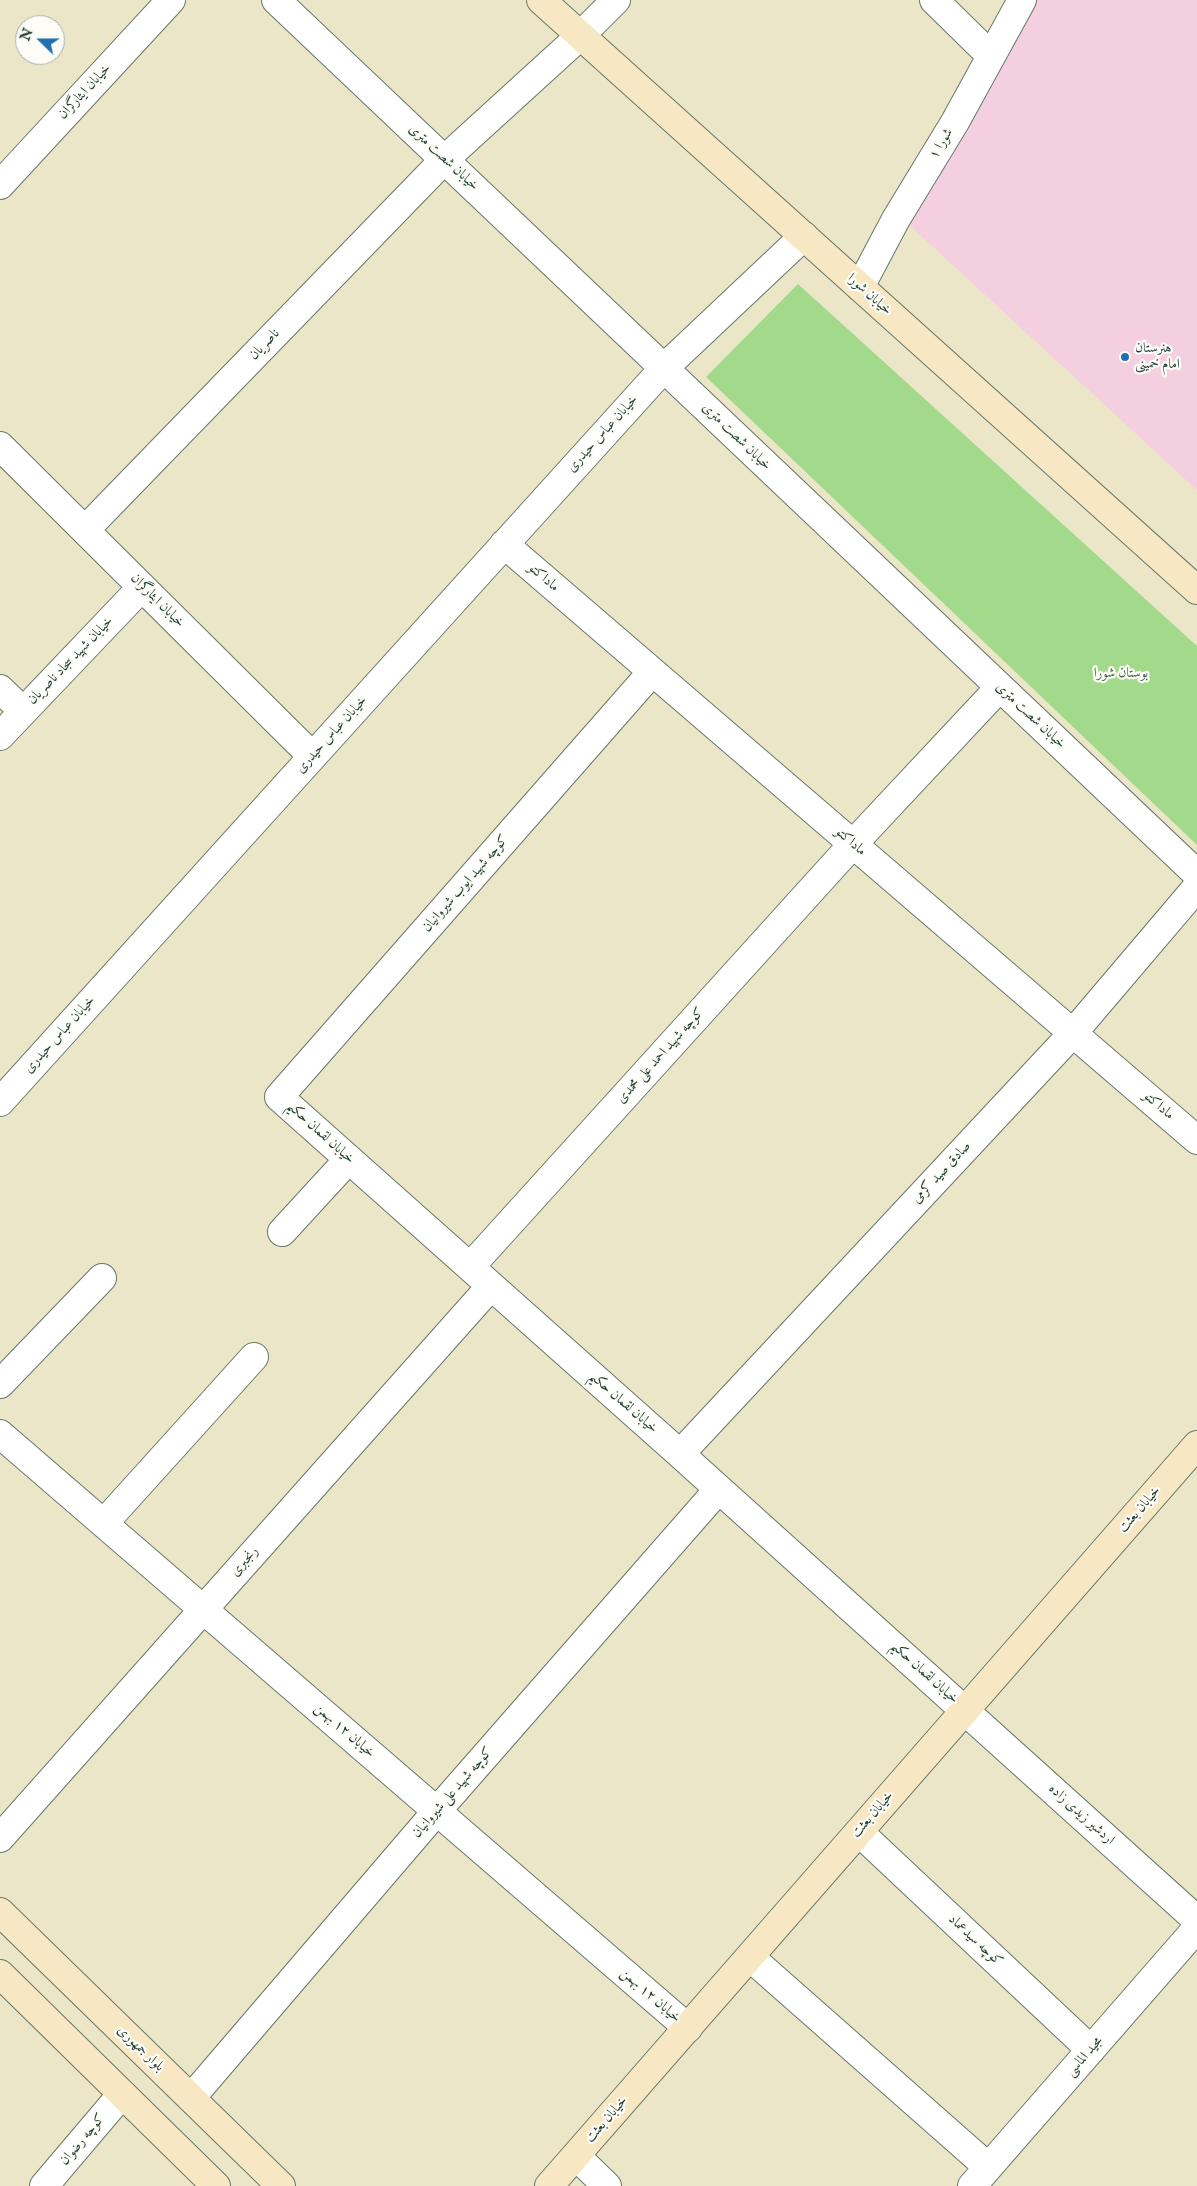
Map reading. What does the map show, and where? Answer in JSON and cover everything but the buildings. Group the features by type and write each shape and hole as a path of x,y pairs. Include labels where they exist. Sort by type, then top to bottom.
{"street":[{"name":"خیابان ایثارگران","path":"0,185 170,0"},
{"name":"خیابان شصت متری","path":"276,0 1197,874"},
{"name":"خیابان شورا","path":"541,0 1197,590"},
{"name":"ناصریان","path":"85,530 444,160 580,36 616,0"},
{"path":"934,0 991,56"},
{"name":"شورا ۱","path":"860,287 896,219 955,122 1022,0"},
{"name":"خیابان عباس حیدری","path":"0,1102 664,368 804,236"},
{"name":"خیابان ایثارگران","path":"0,446 312,756"},
{"name":"ماداکتو","path":"504,544 1197,1140"},
{"name":"خیابان شهید سجاد ناصریان","path":"0,736 142,586"},
{"name":"کوچه شهید ایوب شیروانیان","path":"279,1097 652,672"},
{"name":"کوچه شهید احمد علی محمدی","path":"470,1267 852,844 1000,687"},
{"path":"0,689 23,711"},
{"name":"صادق صید کرمی","path":"680,1454 1073,1033 1197,887"},
{"name":"خیابان لقمان حکیم","path":"279,1097 965,1710"},
{"path":"282,1232 349,1159"},
{"path":"0,1384 102,1278"},
{"name":"رنجبری","path":"0,1838 491,1286"},
{"path":"104,1523 254,1357"},
{"name":"خیابان ۱۲ بهمن","path":"0,1434 204,1608 436,1812 688,2028"},
{"name":"خیابان بعثت","path":"550,2186 1197,1445"},
{"name":"کوچه شهید علی شیروانیان","path":"191,2098 436,1812 718,1490"},
{"name":"اردشیر زیدی زاده","path":"965,1710 1197,1920"},
{"name":"کوچه سیدعماد","path":"859,1832 1091,2050"},
{"name":"بلوار جمهوری","path":"0,1912 281,2186"},
{"name":"مجید الماسی","path":"980,2177 1197,1928"},
{"path":"750,1957 980,2177"},
{"path":"0,1974 216,2186"},
{"name":"کوچه رضوان","path":"44,2186 122,2094"},
{"path":"576,2156 607,2186"}],"shaded area":[{"name":"هنرستان امام خمینی","path":"1035,0 1197,0 1197,490 908,224"}],"green space":[{"name":"بوستان شورا","path":"798,284 1197,646 1197,845 706,377"}],"place":[{"name":"هنرستان امام خمینی","path":"1125,357"}]}
